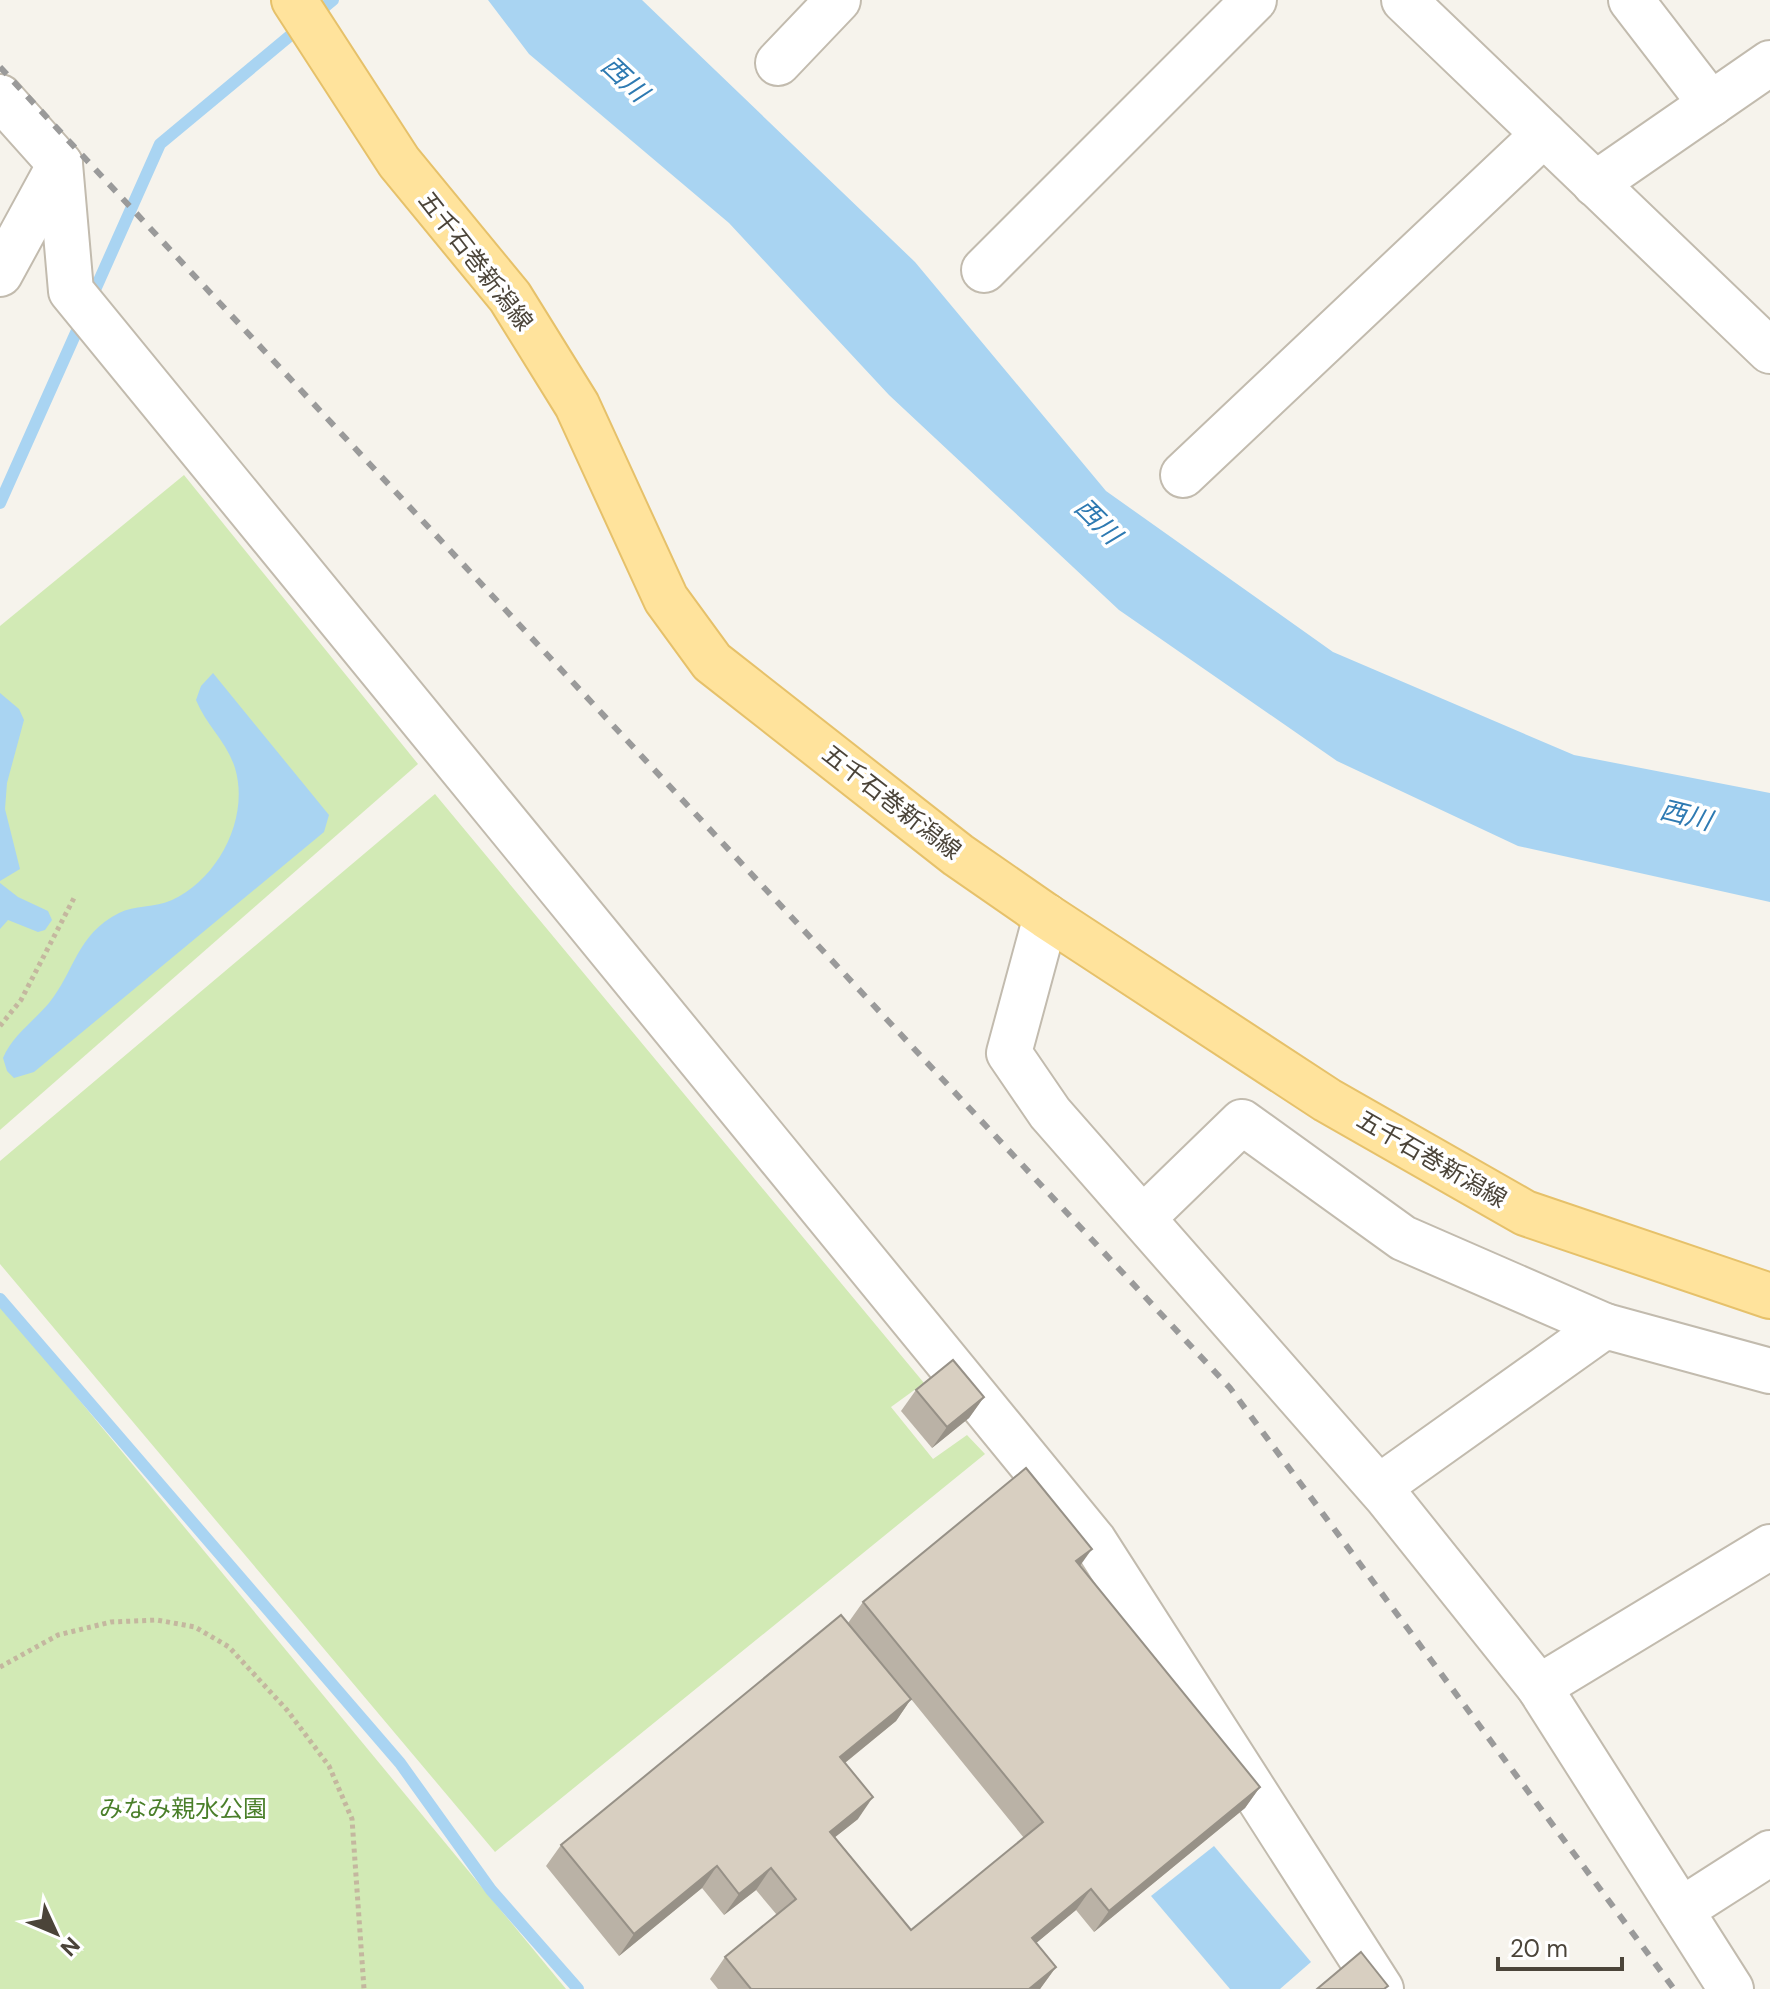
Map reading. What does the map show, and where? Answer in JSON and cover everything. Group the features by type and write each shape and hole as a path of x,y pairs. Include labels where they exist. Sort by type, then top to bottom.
{"main road":[{"name":"五千石巻新潟線","path":"294,0 399,162 510,297 577,405 666,599 712,662 958,855 1327,1100 1525,1213 1770,1296"}],"street":[{"path":"778,63 838,0"},
{"path":"984,270 1254,0"},
{"path":"1404,0 1770,351"},
{"path":"1631,0 1711,104"},
{"path":"1595,184 1770,63"},
{"path":"0,97 60,164 71,291 1094,1541 1381,1989"},
{"path":"1183,475 1544,134"},
{"path":"0,274 60,164"},
{"path":"1046,916 1009,1053 1050,1113 1379,1487 1539,1687 1731,1989"},
{"path":"1143,1218 1242,1122 1403,1238 1605,1326 1770,1371"},
{"path":"1379,1487 1605,1326"},
{"path":"1539,1687 1770,1547"},
{"path":"1681,1910 1770,1853"}],"path":[{"path":"0,1026 21,1000 74,898"},
{"path":"0,1667 58,1635 111,1622 157,1620 195,1627 229,1647 287,1710 329,1766 352,1819 364,1989"}],"green space":[{"path":"184,475 418,764 0,1130 0,626"},
{"path":"435,794 924,1383 891,1407 933,1459 967,1435 985,1454 495,1852 0,1264 0,1161"},
{"name":"みなみ親水公園","path":"0,1304 566,1989 0,1989"}],"water":[{"name":"西川","path":"488,0 642,0 915,262 1106,491 1333,652 1574,755 1770,793 1770,902 1518,846 1337,761 1119,610 889,395 729,223 529,54"},
{"path":"213,673 329,815 324,832 34,1072 14,1078 7,1071 3,1058 7,1050 58,991 94,932 119,913 165,903 189,890 203,878 226,845 238,807 235,768 196,700 201,686"},
{"path":"0,693 19,709 24,720 7,783 5,809 20,869 0,881"},
{"path":"0,883 18,897 48,911 52,920 45,930 38,932 8,920 0,929"},
{"path":"1214,1846 1311,1962 1280,1989 1230,1989 1151,1896"}],"building":[{"path":"953,1360 984,1397 947,1427 916,1390"},
{"path":"1026,1468 1092,1549 1076,1561 1260,1787 1109,1911 1091,1889 1032,1938 1056,1967 1029,1989 751,1989 725,1957 796,1899 771,1868 739,1894 717,1866 634,1934 561,1845 841,1615 911,1699 840,1757 873,1797 830,1832 911,1930 1043,1822 863,1602"},
{"path":"1361,1952 1388,1986 1384,1989 1317,1989"}],"waterway":[{"path":"90,301 160,144 333,0"},
{"path":"0,503 83,317"},
{"path":"0,1299 400,1763 491,1890 578,1989"}],"railway":[{"path":"0,67 1230,1388 1674,1989"}]}
